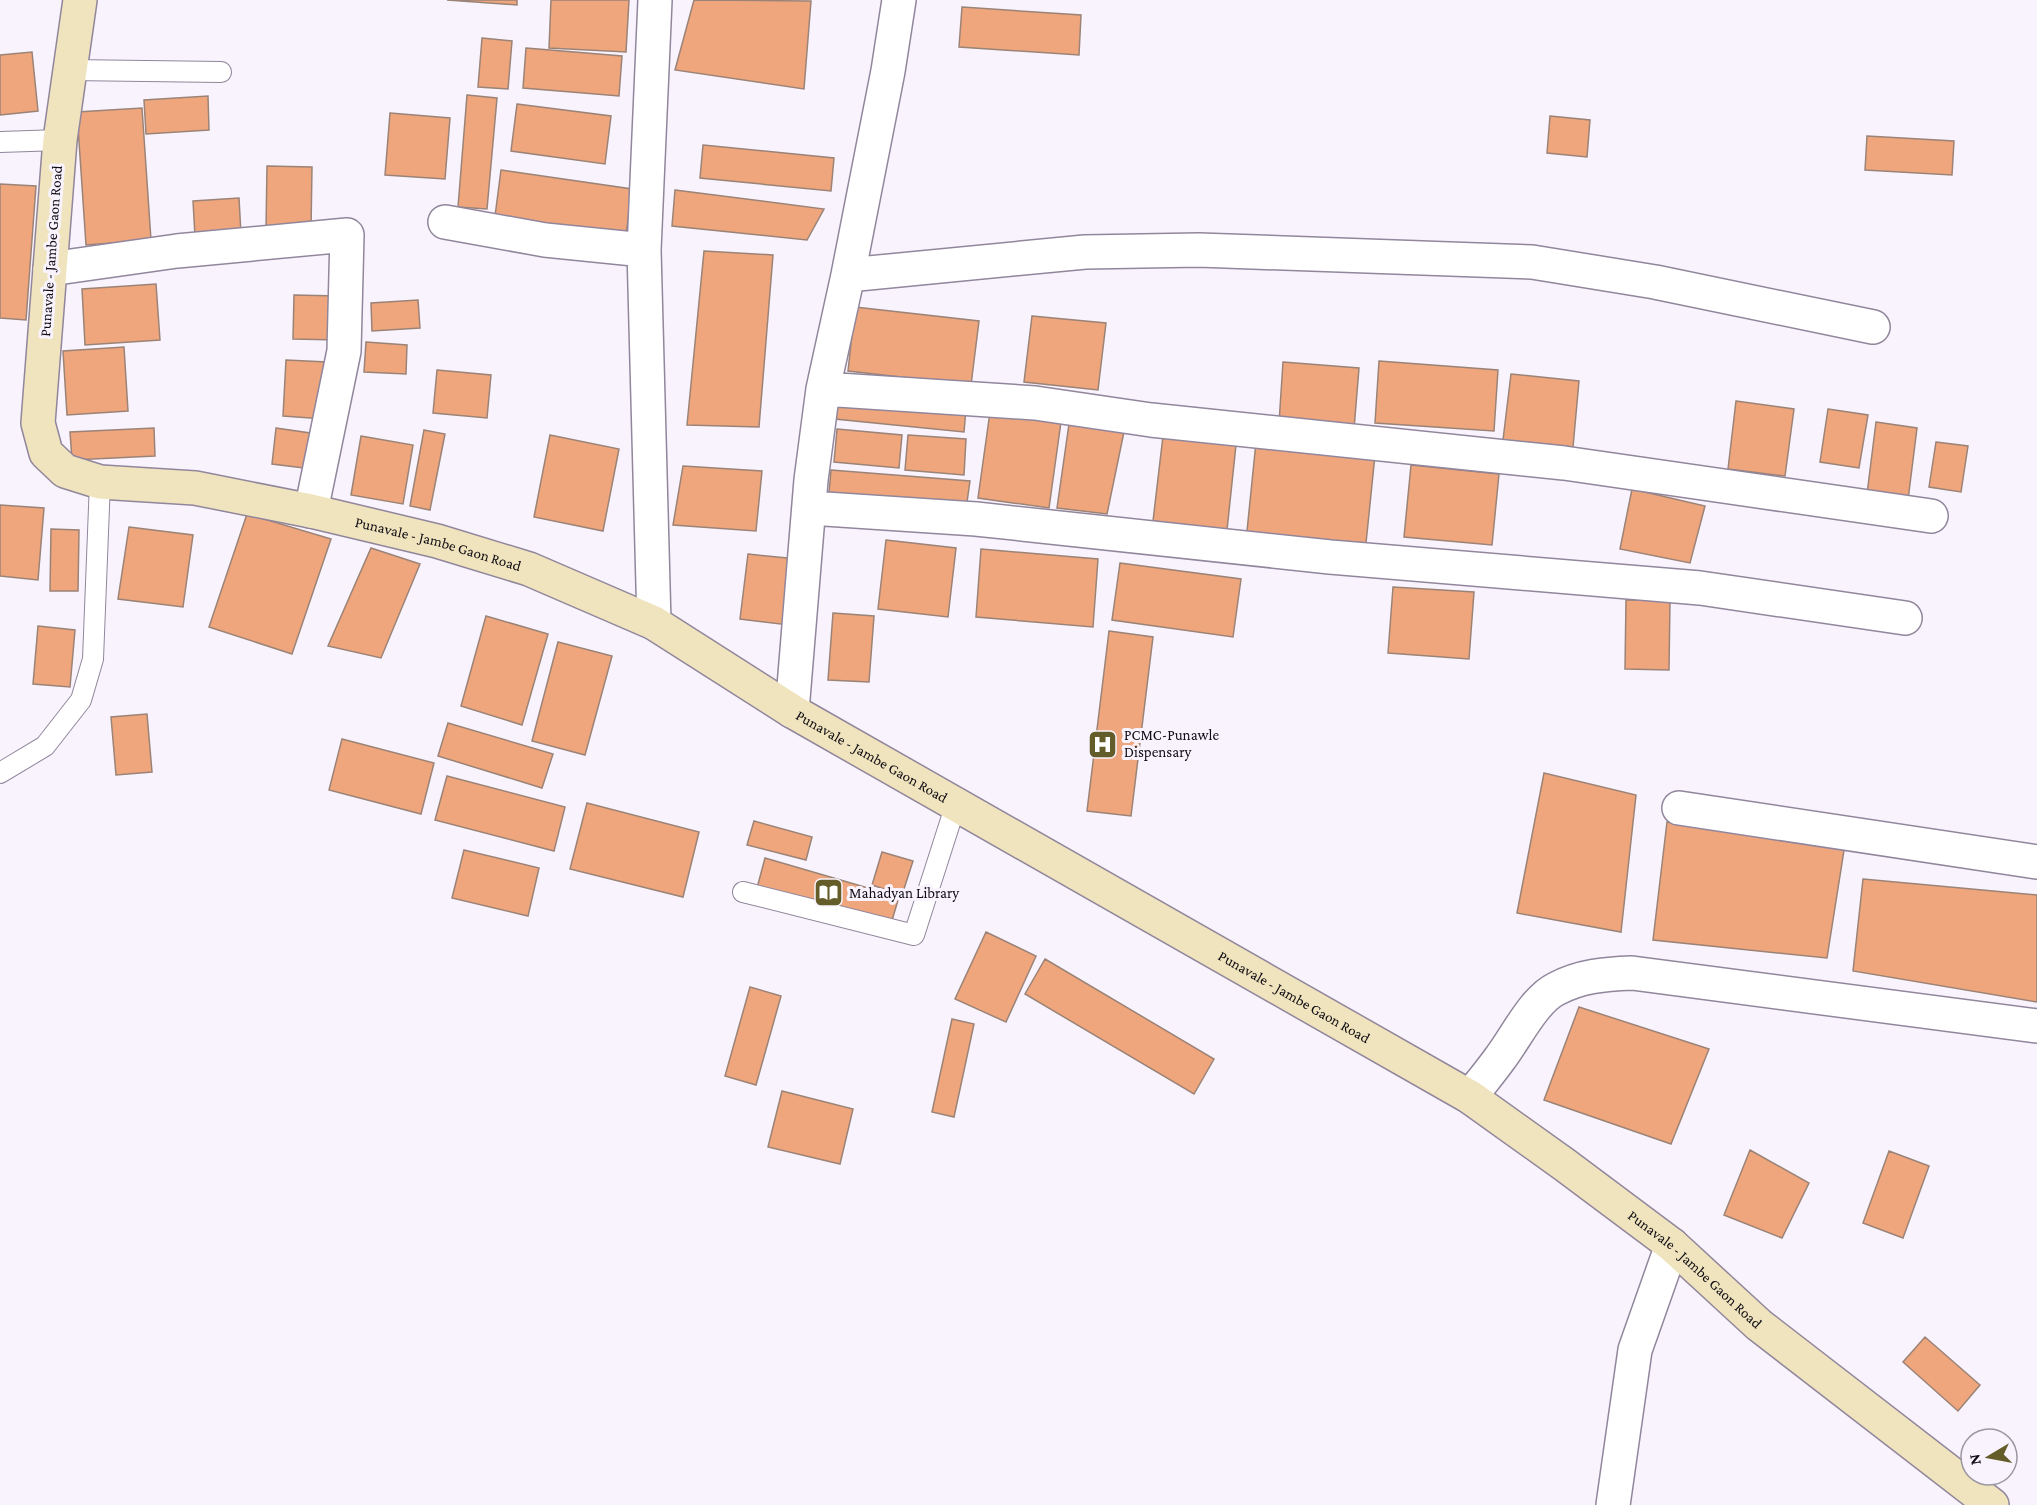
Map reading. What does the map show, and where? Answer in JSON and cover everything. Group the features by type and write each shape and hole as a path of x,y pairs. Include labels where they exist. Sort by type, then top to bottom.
{"street":[{"name":"Punavale - Jambe Gaon Road","path":"80,0 60,140 38,423 46,453 65,471 100,482 195,488 311,511 437,541 529,569 654,623 792,711 1470,1097 1672,1245 1759,1325 1992,1505"},
{"path":"654,623 644,250 655,0"},
{"path":"792,711 823,389 888,71 899,0"},
{"path":"445,222 545,240 644,250"},
{"path":"50,269 177,251 347,235 344,351 311,511"},
{"path":"848,274 1074,253 1188,250 1532,262 1654,282 1873,327"},
{"path":"823,389 1035,403 1162,422 1564,463 1931,516"},
{"path":"810,508 975,519 1330,557 1700,588 1905,618"},
{"path":"1679,808 2037,862"},
{"path":"1470,1097 1541,1000 1554,990 1577,980 1602,974 1632,973 2037,1026"},
{"path":"1613,1505 1635,1350 1672,1245"}],"lane":[{"path":"70,70 221,72"},
{"path":"0,142 60,140"},
{"path":"0,773 45,746 81,700 93,659 100,482"},
{"path":"743,892 914,935 956,804"}],"building":[{"path":"447,0 517,0 517,5"},
{"path":"551,0 629,0 626,52 549,48"},
{"path":"694,0 811,1 804,89 675,70"},
{"path":"962,7 1081,15 1079,55 959,47"},
{"path":"482,38 512,41 508,89 478,87"},
{"path":"526,48 622,56 619,96 523,88"},
{"path":"32,52 38,111 0,115 0,55"},
{"path":"467,95 497,98 487,209 458,207"},
{"path":"208,96 209,130 146,134 144,100"},
{"path":"517,104 611,116 605,164 511,151"},
{"path":"142,108 151,240 86,245 77,112"},
{"path":"390,113 450,118 445,179 385,175"},
{"path":"1550,116 1590,120 1587,157 1547,153"},
{"path":"1867,136 1954,141 1952,175 1865,170"},
{"path":"703,145 834,158 831,191 700,178"},
{"path":"267,166 312,167 311,230 266,229"},
{"path":"501,170 632,189 626,235 495,216"},
{"path":"0,184 36,186 26,320 0,318"},
{"path":"675,190 824,209 807,240 672,226"},
{"path":"239,198 241,234 195,236 193,201"},
{"path":"704,251 773,255 759,427 687,425"},
{"path":"156,284 160,340 85,345 82,289"},
{"path":"294,295 338,296 338,340 293,339"},
{"path":"418,300 420,328 372,331 371,303"},
{"path":"855,307 979,321 971,385 848,371"},
{"path":"1032,316 1106,323 1098,390 1024,382"},
{"path":"366,342 407,345 406,374 364,372"},
{"path":"124,347 128,411 67,415 63,351"},
{"path":"286,360 327,362 324,419 283,416"},
{"path":"1379,361 1498,370 1494,431 1375,423"},
{"path":"1283,362 1359,368 1354,429 1279,423"},
{"path":"437,370 491,375 487,418 433,413"},
{"path":"1511,374 1579,381 1573,447 1503,440"},
{"path":"837,397 966,409 964,432 835,419"},
{"path":"1736,401 1794,409 1785,476 1728,469"},
{"path":"1828,409 1868,415 1859,468 1820,462"},
{"path":"990,412 1061,422 1049,508 978,498"},
{"path":"1876,422 1917,428 1908,500 1867,494"},
{"path":"1069,424 1124,432 1107,514 1057,508"},
{"path":"154,428 155,456 72,460 70,432"},
{"path":"276,428 317,434 312,469 272,464"},
{"path":"837,429 902,435 899,468 834,462"},
{"path":"424,430 445,434 430,510 410,506"},
{"path":"550,435 619,449 603,531 534,517"},
{"path":"908,435 966,439 964,475 905,470"},
{"path":"361,436 413,445 403,504 351,495"},
{"path":"1163,436 1236,445 1227,530 1153,521"},
{"path":"1256,442 1375,455 1365,553 1246,541"},
{"path":"1936,442 1968,446 1961,492 1929,487"},
{"path":"1411,465 1499,474 1492,545 1404,537"},
{"path":"683,466 762,471 756,531 673,525"},
{"path":"831,470 970,481 967,502 829,493"},
{"path":"1632,489 1705,506 1690,563 1620,549"},
{"path":"0,505 44,508 38,580 0,576"},
{"path":"247,514 331,539 292,654 209,627"},
{"path":"129,527 193,535 183,607 118,599"},
{"path":"51,529 79,530 78,591 50,591"},
{"path":"886,540 956,548 948,617 878,609"},
{"path":"371,548 420,564 381,658 328,646"},
{"path":"981,549 1098,559 1093,627 976,617"},
{"path":"748,554 797,559 789,625 740,619"},
{"path":"1120,563 1241,579 1233,637 1112,620"},
{"path":"1393,587 1474,592 1469,659 1388,653"},
{"path":"1626,600 1670,600 1669,670 1625,669"},
{"path":"833,613 874,616 869,682 828,680"},
{"path":"486,616 548,634 522,725 461,706"},
{"path":"38,626 75,630 70,687 33,684"},
{"path":"1109,631 1153,637 1131,816 1087,811"},
{"path":"558,642 612,656 585,755 532,741"},
{"path":"147,714 152,772 116,775 111,717"},
{"path":"448,723 553,754 542,788 438,756"},
{"path":"342,739 434,763 421,814 329,790"},
{"path":"1544,773 1636,795 1621,932 1517,913"},
{"path":"447,776 565,807 554,851 435,820"},
{"path":"587,803 699,832 683,897 570,869"},
{"path":"754,821 812,837 806,860 747,845"},
{"path":"1667,822 1845,844 1827,958 1653,940"},
{"path":"464,850 539,868 528,916 452,898"},
{"path":"882,852 913,861 902,895 872,885"},
{"name":"Mahadyan Library","path":"765,858 899,897 890,927 757,888"},
{"path":"1863,879 2037,895 2037,1002 1853,971"},
{"path":"986,932 1036,956 1006,1022 955,999"},
{"path":"1045,959 1214,1059 1194,1094 1025,994"},
{"path":"750,987 781,996 756,1085 725,1076"},
{"path":"1579,1007 1709,1049 1671,1144 1544,1100"},
{"path":"952,1019 974,1024 954,1117 932,1112"},
{"path":"782,1091 853,1109 840,1164 768,1147"},
{"path":"1750,1150 1809,1183 1782,1238 1724,1215"},
{"path":"1889,1151 1929,1166 1903,1238 1863,1223"},
{"path":"1925,1337 1980,1385 1958,1411 1903,1362"}],"place":[{"name":"PCMC-Punawle Dispensary","path":"1103,744"},
{"name":"Mahadyan Library","path":"828,893"}]}
